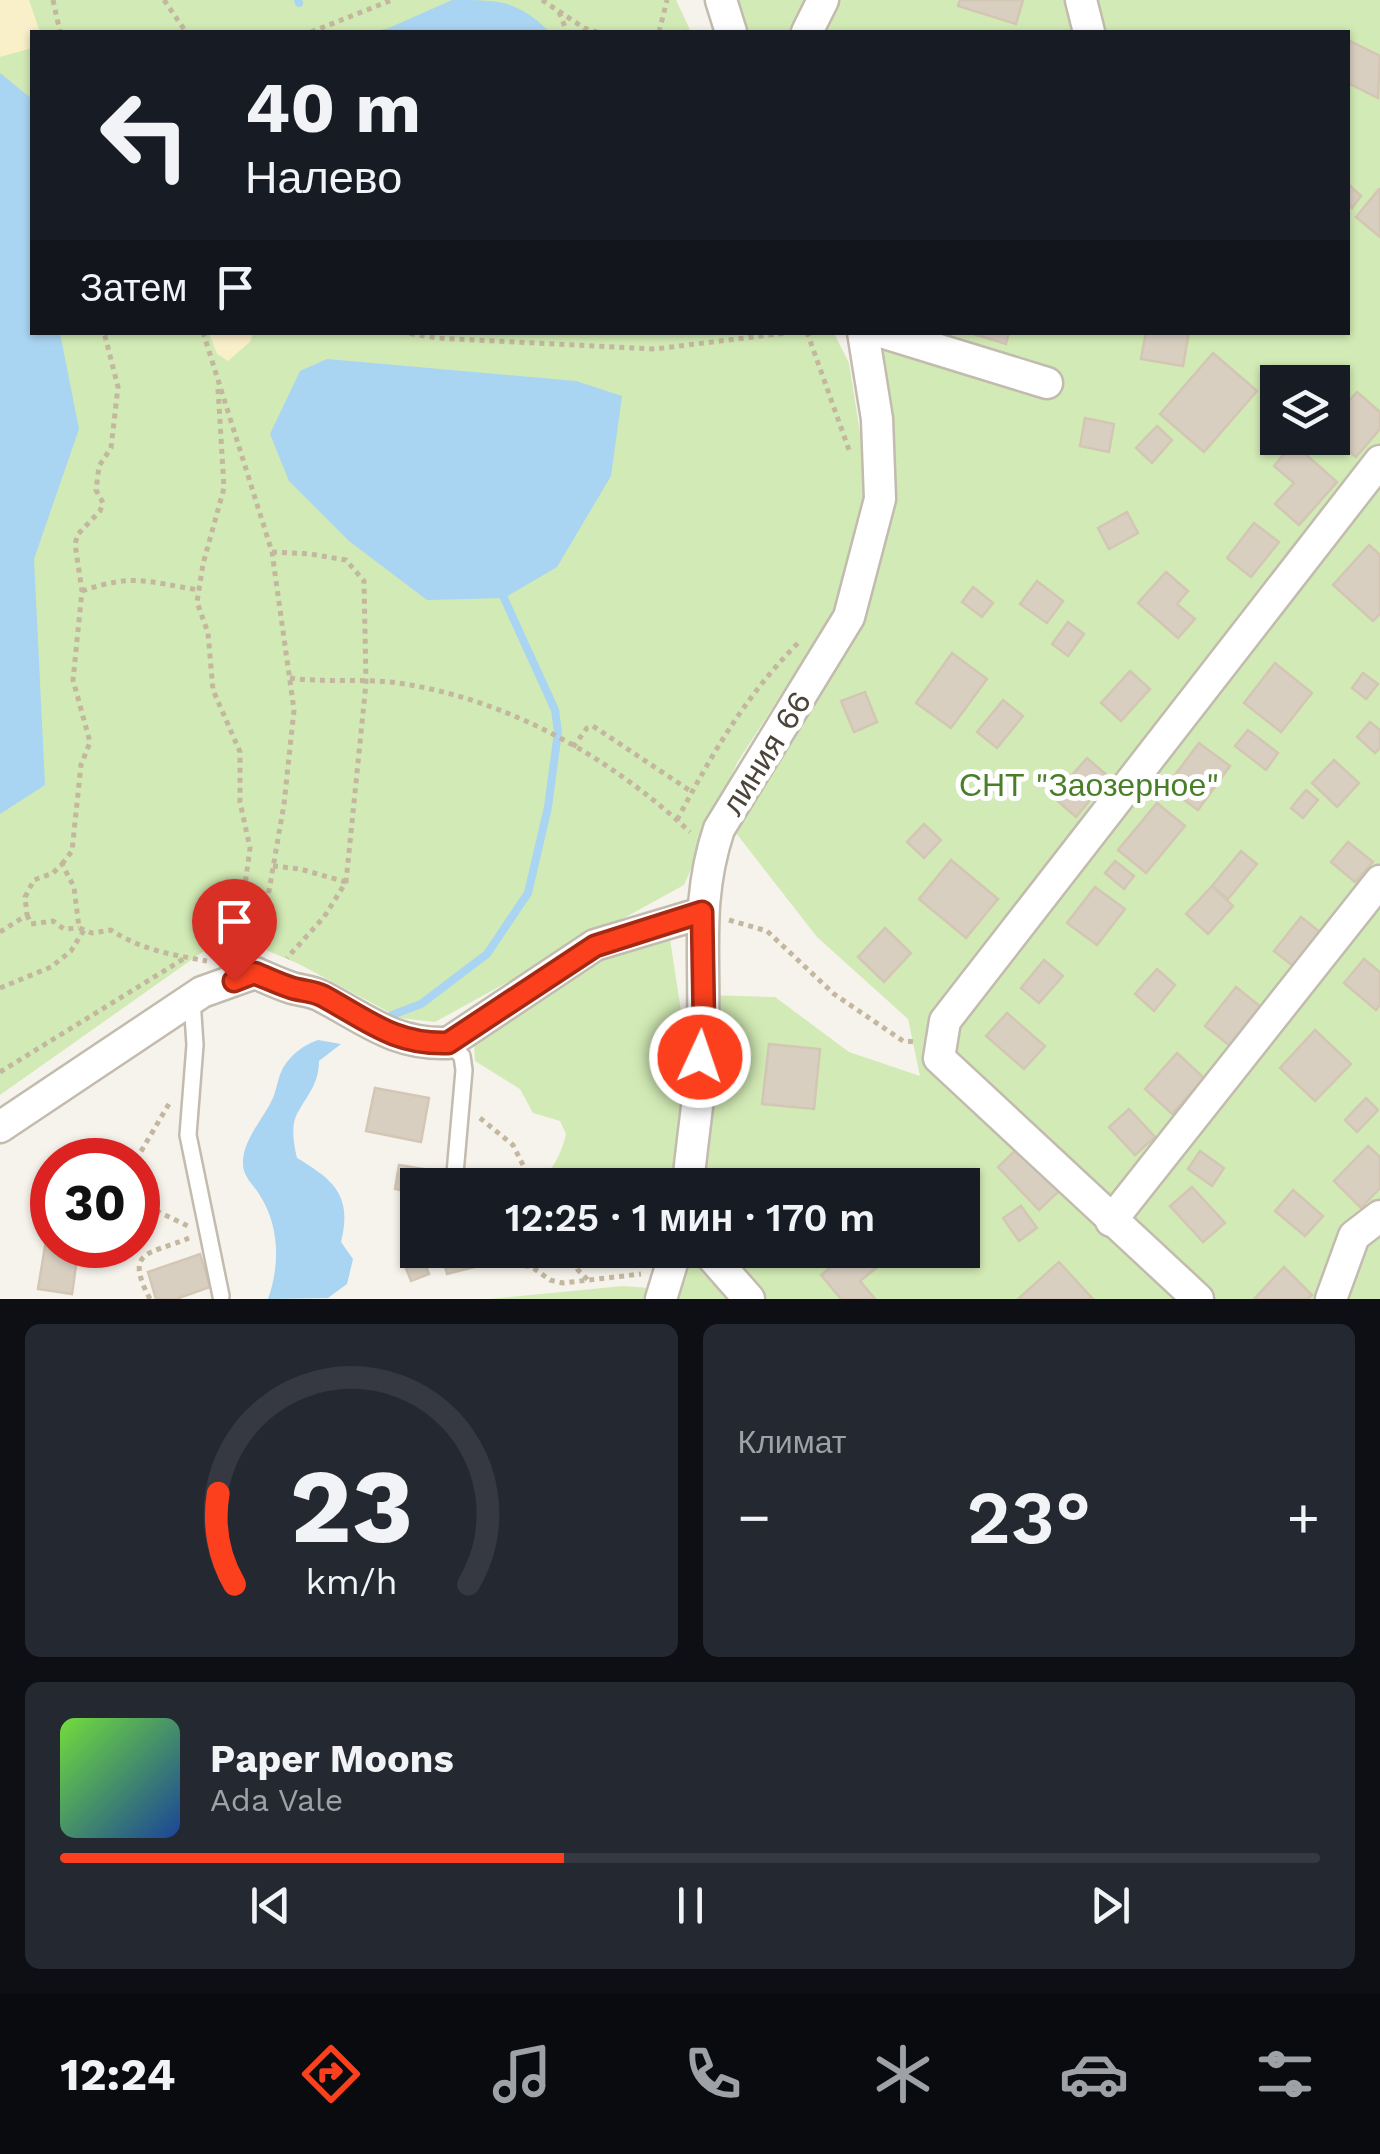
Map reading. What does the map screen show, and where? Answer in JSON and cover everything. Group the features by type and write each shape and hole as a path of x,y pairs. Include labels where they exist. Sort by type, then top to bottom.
{"street":[{"path":"720,0 730,30"},
{"path":"809,30 822,0"},
{"path":"1080,0 1089,30"},
{"name":"линия 66","path":"690,1168 704,1025 702,912 707,864 718,829 849,617 880,499 878,419 863,335"},
{"path":"891,335 1046,383"},
{"path":"1198,1299 939,1058 944,1022 1380,461"},
{"path":"1111,1221 1380,882"},
{"path":"0,1126 192,998 252,978 319,994 350,1014 405,1040 448,1043 595,946 702,912"},
{"path":"1331,1299 1354,1236 1380,1216"},
{"path":"722,1268 749,1299"}],"lane":[{"path":"192,998 195,1045 188,1135 220,1296"},
{"path":"448,1043 462,1056 456,1168"}],"path":[{"path":"53,0 60,30"},
{"path":"164,0 185,30"},
{"path":"316,30 392,0"},
{"path":"542,0 593,30"},
{"path":"660,30 667,0"},
{"path":"559,11 567,30"},
{"path":"105,335 118,387 111,448 99,466 96,490 103,503 78,534 75,544 82,591 73,680 90,742 81,766 72,850 54,873 34,880 25,897 27,915 31,924 52,921 64,929 92,933 111,930 156,952 209,961 252,978"},
{"path":"204,335 272,552 294,710 284,804 252,978"},
{"path":"418,335 655,349 769,335"},
{"path":"808,335 850,454"},
{"path":"218,381 224,488 197,602 208,634 212,690 240,752 240,802 250,848 244,893 264,920"},
{"path":"252,978 324,917 346,882 366,684 364,581 346,560 272,552"},
{"path":"82,591 139,578 199,590"},
{"path":"678,820 713,752 766,675 808,633"},
{"path":"290,678 366,684 394,682 474,701 544,729 634,782 711,852"},
{"path":"573,746 593,726 692,792"},
{"path":"0,988 51,967 71,951 81,929 74,886 62,864"},
{"path":"274,866 300,868 346,882"},
{"path":"702,912 767,931 834,994 904,1041 942,1040"},
{"path":"0,932 27,915"},
{"path":"0,1072 186,957"},
{"path":"462,1099 512,1145 524,1168"},
{"path":"160,1214 206,1231"},
{"path":"150,1299 139,1278 137,1266 142,1257 206,1231"},
{"path":"533,1268 550,1280 563,1283 668,1274"},
{"path":"577,1268 588,1280"}],"green space":[{"path":"0,0 676,0 690,30 30,30 30,335 835,335 849,363 868,484 846,593 737,763 684,885 435,1022 400,1018 299,964 228,934 0,1095"},
{"path":"721,0 819,0 804,30 730,30"},
{"name":"СНТ \"Заозерное\"","path":"823,0 1380,0 1380,1299 490,1299 623,1286 663,1289 670,1268 980,1268 980,1168 689,1168 703,995 775,997 849,1052 920,1076 908,1019 817,937 725,819 849,617 880,499 863,335 1350,335 1350,30 808,30"},
{"path":"658,937 670,939 684,1031 676,1168 551,1168 566,1134 560,1121 533,1113 520,1089 475,1061 474,1045 599,956"}],"sand":[{"path":"0,0 29,0 39,30 30,30 30,49 0,57"},
{"path":"210,335 252,335 250,342 228,361 217,354"}],"water":[{"path":"452,0 483,0 517,8 548,30 380,30"},
{"path":"0,73 30,97 30,335 60,335 79,429 34,559 45,785 0,814"},
{"path":"327,359 576,381 622,396 611,476 557,567 504,598 427,600 349,541 289,481 270,434 300,371"},
{"path":"318,1040 341,1044 319,1061 314,1084 294,1120 295,1148 297,1158 322,1174 338,1192 344,1213 341,1242 353,1259 347,1284 328,1298 268,1299 275,1273 274,1232 266,1206 244,1171 244,1153 273,1098 286,1063"}],"building":[{"path":"960,0 1023,0 1016,24 958,6"},
{"path":"1350,41 1380,56 1378,98 1350,84"},
{"path":"1350,186 1361,196 1350,206"},
{"path":"1380,189 1380,237 1356,217"},
{"path":"977,335 1008,335 1006,344"},
{"path":"1145,335 1188,335 1183,366 1141,359"},
{"path":"1213,353 1257,391 1204,452 1160,414"},
{"path":"1357,392 1380,412 1380,429 1356,457 1350,452 1350,400"},
{"path":"1085,418 1114,424 1109,452 1080,446"},
{"path":"1157,426 1172,440 1152,463 1136,448"},
{"path":"1283,455 1307,455 1337,482 1299,525 1275,504 1294,483 1274,466"},
{"path":"1127,512 1138,533 1109,549 1098,528"},
{"path":"1254,523 1279,542 1251,577 1227,558"},
{"path":"1369,545 1380,555 1380,614 1373,621 1333,585"},
{"path":"1166,572 1188,591 1177,604 1195,619 1178,638 1138,603"},
{"path":"1037,581 1063,601 1047,623 1020,604"},
{"path":"973,587 993,603 982,617 962,602"},
{"path":"1068,622 1084,634 1068,656 1052,644"},
{"path":"952,653 987,679 951,728 916,703"},
{"path":"1275,663 1312,693 1281,732 1244,703"},
{"path":"1130,671 1150,689 1121,721 1101,703"},
{"path":"1363,673 1378,684 1366,699 1352,688"},
{"path":"865,692 877,722 854,732 841,701"},
{"path":"1003,700 1023,716 997,748 977,732"},
{"path":"1370,722 1380,730 1380,748 1375,753 1357,737"},
{"path":"1248,730 1278,753 1266,770 1235,746"},
{"path":"1199,743 1230,766 1198,810 1166,787"},
{"path":"1087,758 1109,777 1076,817 1053,797"},
{"path":"1334,760 1359,783 1337,807 1312,783"},
{"path":"1306,790 1318,800 1303,818 1291,808"},
{"path":"1157,803 1185,826 1146,873 1118,850"},
{"path":"924,824 941,840 924,858 907,842"},
{"path":"1348,842 1373,862 1355,882 1331,862"},
{"path":"1241,851 1257,864 1228,899 1212,886"},
{"path":"951,860 998,899 966,938 919,899"},
{"path":"1115,861 1134,876 1124,889 1105,873"},
{"path":"1212,886 1233,906 1208,934 1186,914"},
{"path":"1095,887 1125,909 1097,945 1067,923"},
{"path":"1301,917 1320,932 1293,966 1274,951"},
{"path":"885,928 911,953 884,982 858,957"},
{"path":"1364,959 1380,972 1380,1005 1376,1010 1344,983"},
{"path":"1044,960 1063,976 1039,1003 1021,988"},
{"path":"1157,969 1175,985 1154,1011 1135,994"},
{"path":"1236,987 1262,1008 1230,1046 1205,1026"},
{"path":"1007,1013 1045,1046 1024,1069 986,1036"},
{"path":"1315,1030 1351,1064 1315,1101 1280,1068"},
{"path":"769,1044 820,1049 814,1109 762,1104"},
{"path":"1177,1053 1204,1078 1172,1114 1145,1089"},
{"path":"375,1088 429,1098 421,1142 366,1131"},
{"path":"1366,1098 1378,1110 1357,1132 1345,1120"},
{"path":"1129,1109 1155,1137 1135,1155 1109,1127"},
{"path":"1368,1146 1380,1157 1380,1188 1361,1208 1334,1181"},
{"path":"1018,1148 1059,1191 1039,1210 998,1167"},
{"path":"1200,1151 1224,1168 1212,1186 1188,1169"},
{"path":"399,1165 418,1168 400,1168 400,1190 395,1189"},
{"path":"1192,1187 1225,1223 1203,1242 1170,1206"},
{"path":"1293,1190 1323,1216 1305,1236 1275,1211"},
{"path":"1021,1206 1037,1228 1019,1241 1003,1218"},
{"path":"200,1254 210,1287 176,1299 156,1299 148,1272"},
{"path":"1059,1262 1093,1299 1018,1299"},
{"path":"1284,1267 1312,1295 1308,1299 1254,1299"},
{"path":"41,1268 76,1268 72,1294 38,1289"},
{"path":"406,1268 427,1268 429,1274 411,1281"},
{"path":"446,1268 470,1268 447,1274"},
{"path":"830,1268 876,1268 860,1281 875,1299 841,1299 821,1275"}],"waterway":[{"path":"392,1015 421,1004 487,954 528,893 548,807 558,732 555,710 504,598"}],"route":[{"path":"234,981 254,973 290,988 319,994 350,1014 405,1040 448,1043 595,946 702,912 704,1025 700,1057"}]}
